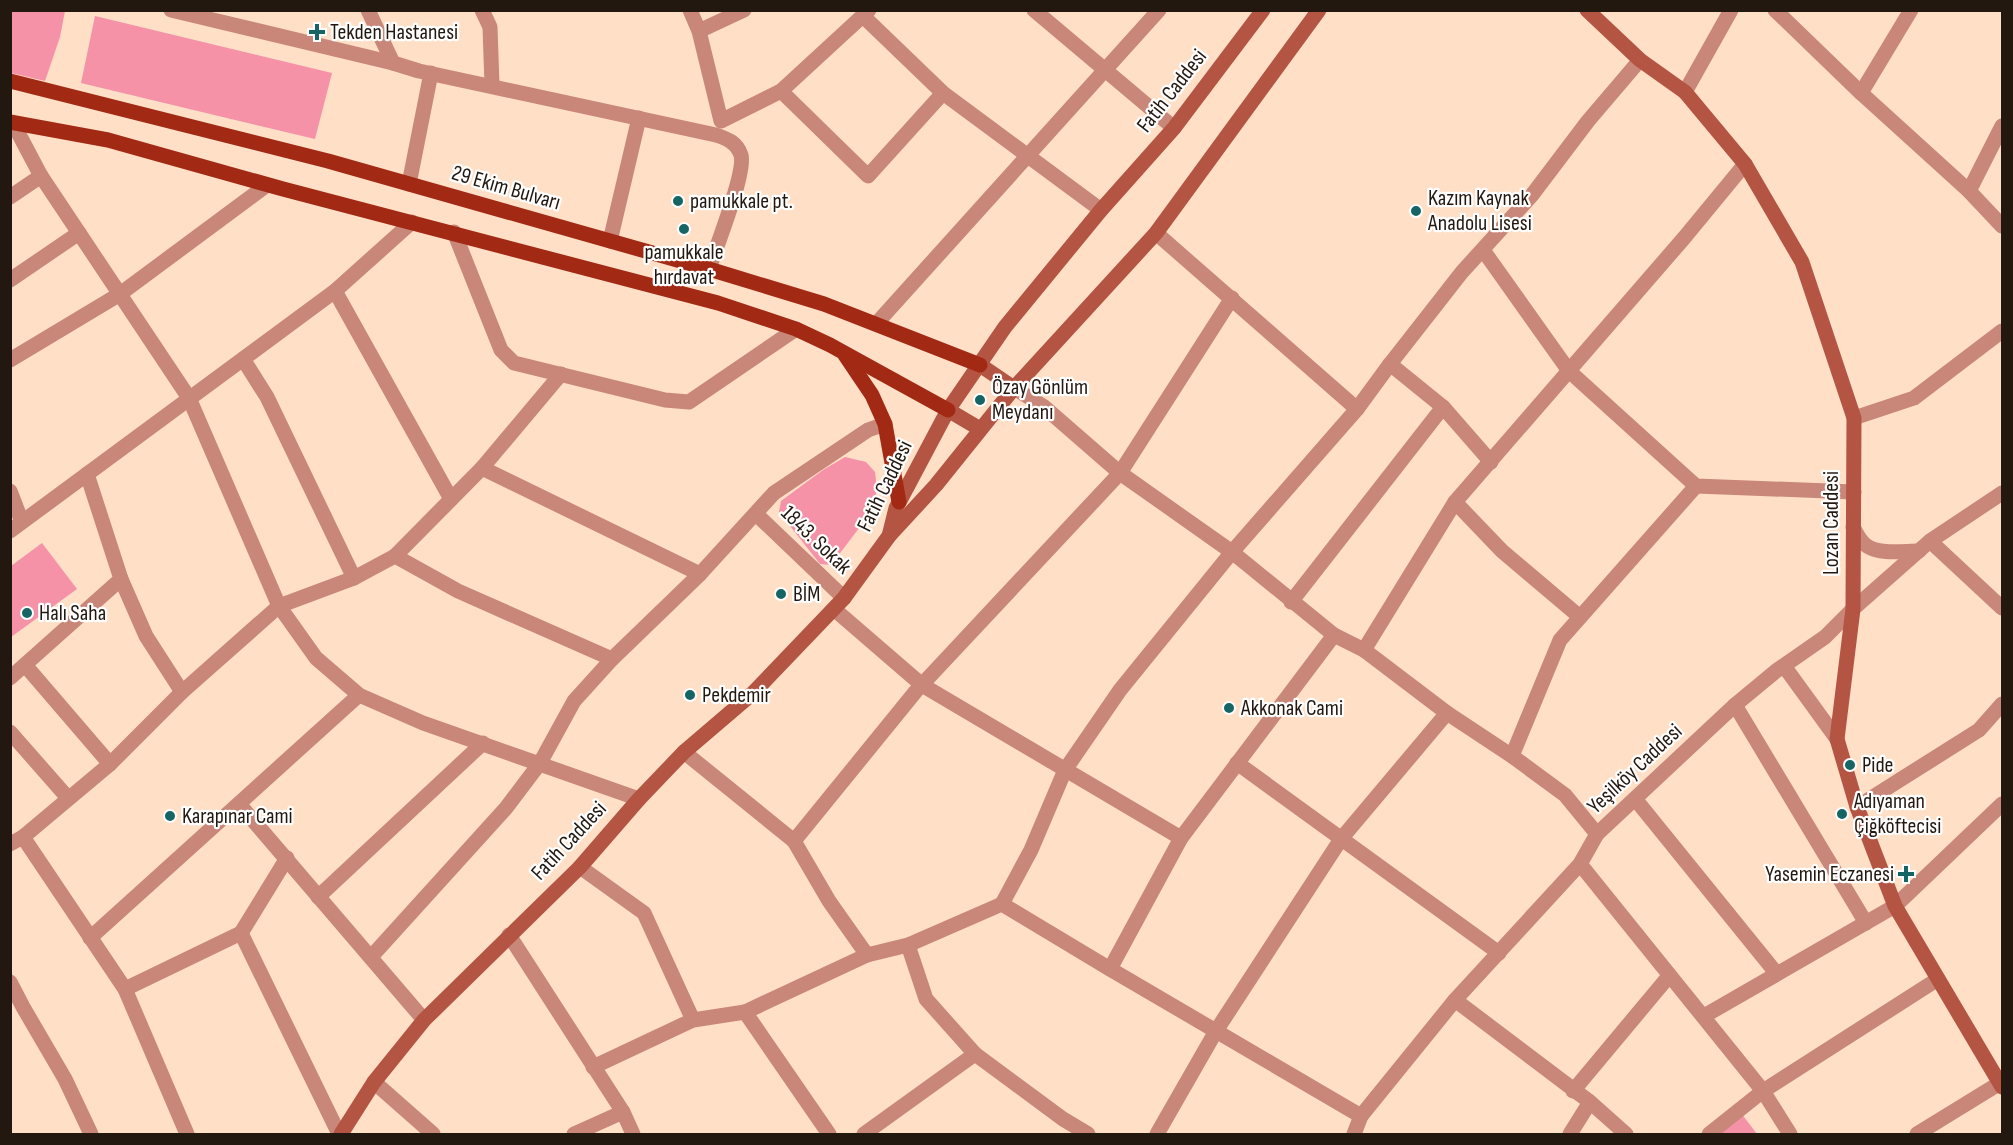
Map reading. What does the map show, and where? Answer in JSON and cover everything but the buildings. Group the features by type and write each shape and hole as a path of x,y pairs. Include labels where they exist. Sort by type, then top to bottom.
{"main road":[{"name":"Fatih Caddesi","path":"340,1134 374,1082 424,1020 580,867 639,799 684,752 753,693 839,604 889,536 899,502 948,410 1005,327 1101,210 1174,128 1263,10"},
{"path":"889,536 936,486 1014,388 1156,233 1319,10"},
{"name":"Lozan Caddesi","path":"1587,10 1640,60 1685,92 1745,164 1802,262 1854,418 1853,609 1837,739 1857,807 1895,906 2001,1085"},
{"name":"29 Ekim Bulvarı","path":"10,81 296,153 709,269 824,304 980,366"},
{"path":"12,123 108,140 267,185 454,232 718,303 796,329 843,352 980,429"},
{"path":"843,352 872,395 885,424 899,502"},
{"path":"980,366 1014,388"}],"street":[{"path":"171,10 430,73 639,118 719,128 781,91 866,13 943,93 1101,210"},
{"path":"368,10 393,63"},
{"path":"482,10 490,27 492,85"},
{"path":"690,10 699,31 719,128 736,146 742,161 709,269"},
{"path":"699,31 744,10"},
{"path":"1034,10 1174,128"},
{"path":"876,324 1159,10"},
{"path":"1685,92 1731,10"},
{"path":"1775,10 1861,93 1969,190 2002,226"},
{"path":"1861,93 1911,10"},
{"path":"593,1067 693,1020 745,1012 867,955 908,945 1002,904 1031,850 1065,770 1120,690 1232,552 1357,409 1462,272 1532,195 1588,121 1640,60"},
{"path":"408,184 430,73"},
{"path":"781,91 868,176 943,93"},
{"path":"610,241 639,118"},
{"path":"12,123 41,176 189,398 279,606 316,658 359,695 423,723 639,799"},
{"path":"1969,190 2002,126"},
{"path":"1364,650 1455,502 1745,164"},
{"path":"10,197 41,176"},
{"path":"10,360 120,294 267,185"},
{"path":"10,490 16,527 335,291 412,222"},
{"path":"10,280 79,232"},
{"path":"454,232 501,350 514,363 665,400 688,402 796,329"},
{"path":"1156,233 1357,409"},
{"path":"1483,249 1569,371 1696,486 1854,492"},
{"path":"335,291 451,500"},
{"path":"794,841 922,685 1120,473 1232,298"},
{"path":"1854,418 1914,398 2002,331"},
{"path":"243,359 267,398 354,578"},
{"path":"1390,364 1443,407 1491,462"},
{"path":"187,1134 125,989 17,841 110,764 182,692 279,606 354,578 395,556 482,468 561,374"},
{"path":"1014,388 1043,406 1120,473 1232,552 1334,635 1364,650 1447,713 1565,795 1598,834"},
{"path":"1291,602 1443,407"},
{"path":"371,957 506,808 540,763 574,701 612,659 700,574 774,493 868,430 885,424"},
{"path":"482,468 700,574"},
{"path":"87,474 121,579 146,636 182,692"},
{"path":"1512,756 1560,640 1696,486"},
{"name":"Yeşilköy Caddesi","path":"1359,1128 1455,1000 1580,864 1598,834 1736,705 1784,666 1825,637 1853,609 1925,546 2002,492"},
{"path":"1455,502 1502,551 1580,617"},
{"name":"1843. Sokak","path":"756,514 839,604 922,685 1181,838"},
{"path":"1853,527 1861,541 1868,547 1882,551 1925,546 2002,608"},
{"path":"395,556 458,591 612,659"},
{"path":"10,678 121,579"},
{"path":"1110,969 1181,838 1334,635"},
{"path":"25,665 110,764"},
{"path":"1784,666 1837,739"},
{"path":"90,938 240,805 359,695"},
{"path":"1857,807 1979,730 2002,704"},
{"path":"1736,705 1866,923"},
{"path":"1157,1134 1216,1031 1341,839 1447,713"},
{"path":"10,732 68,798"},
{"path":"318,897 483,743"},
{"path":"684,752 794,841 829,901 867,955"},
{"path":"1237,763 1499,953"},
{"path":"1636,800 1777,974"},
{"path":"1704,1016 1895,906 2002,804"},
{"path":"240,805 424,1020"},
{"path":"125,989 241,933 287,858"},
{"path":"1580,864 1763,1091 1790,1134"},
{"path":"580,867 644,913 693,1020"},
{"path":"1002,904 1216,1031 1359,1128"},
{"path":"241,933 340,1134"},
{"path":"509,935 623,1112 633,1134"},
{"path":"908,945 926,999 975,1054 1063,1119 1088,1134"},
{"path":"1573,1091 1669,976"},
{"path":"1709,1134 1763,1091 1938,979"},
{"path":"10,982 65,1079 91,1134"},
{"path":"1455,1000 1590,1102 1626,1134"},
{"path":"745,1012 829,1134"},
{"path":"864,1134 975,1054"},
{"path":"374,1082 433,1134"},
{"path":"1917,1134 2001,1085"},
{"path":"1570,1134 1590,1102"},
{"path":"574,1134 623,1112"}],"shaded area":[{"path":"11,10 65,11 60,37 45,81 11,73"},
{"path":"95,16 332,73 315,139 81,83"},
{"path":"845,457 866,462 875,472 877,490 869,515 831,565 820,564 779,512 781,501"},
{"name":"Halı Saha","path":"42,543 77,589 11,637 11,566"},
{"path":"1741,1113 1757,1134 1715,1134"}],"place":[{"name":"Tekden Hastanesi","path":"317,32"},
{"name":"pamukkale pt.","path":"678,201"},
{"name":"Kazım Kaynak Anadolu Lisesi","path":"1416,211"},
{"name":"pamukkale hırdavat","path":"684,229"},
{"name":"Özay Gönlüm Meydanı","path":"980,400"},
{"name":"BİM","path":"781,594"},
{"name":"Halı Saha","path":"27,613"},
{"name":"Pekdemir","path":"690,695"},
{"name":"Akkonak Cami","path":"1229,708"},
{"name":"Pide","path":"1850,765"},
{"name":"Adıyaman Çiğköftecisi","path":"1842,814"},
{"name":"Karapınar Cami","path":"170,816"},
{"name":"Yasemin Eczanesi","path":"1906,874"}]}
